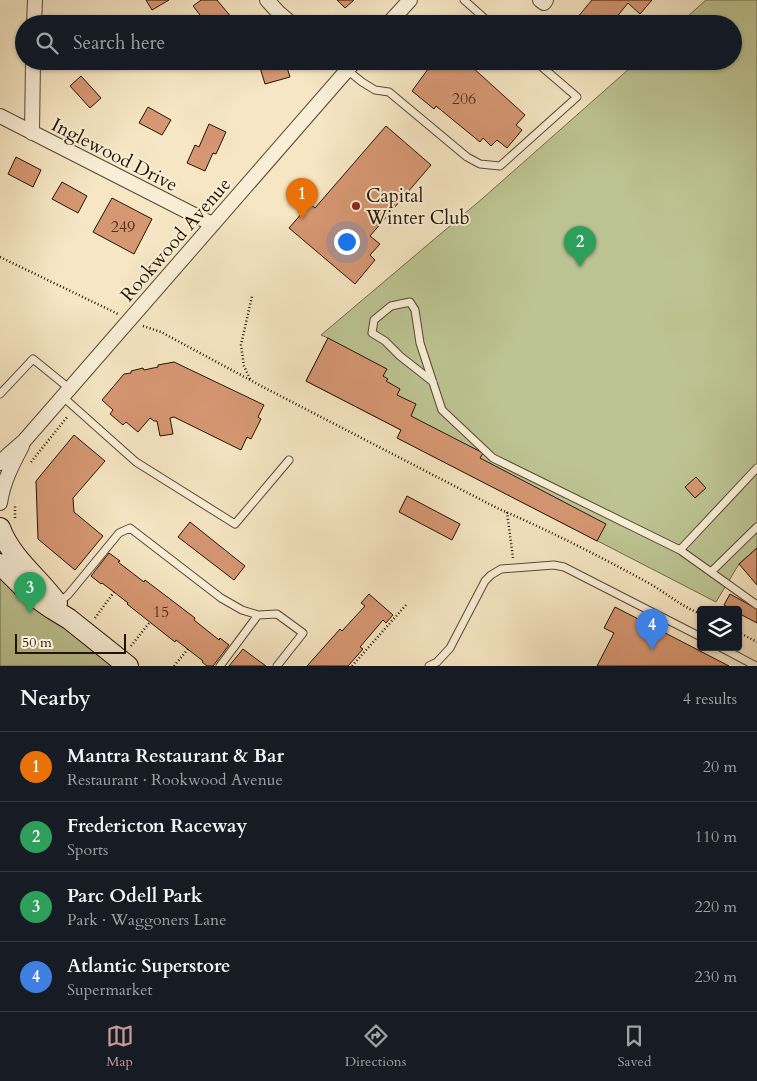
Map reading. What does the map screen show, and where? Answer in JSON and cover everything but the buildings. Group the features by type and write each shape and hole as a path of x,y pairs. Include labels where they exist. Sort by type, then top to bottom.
{"street":[{"path":"34,15 35,0"},
{"path":"267,0 282,15"},
{"path":"396,15 410,0"},
{"path":"540,0 544,3 546,0"},
{"path":"32,133 33,70"},
{"name":"Rookwood Avenue","path":"0,463 24,441 67,393 345,70"},
{"name":"Inglewood Drive","path":"0,116 212,224"},
{"name":"Rookwood Avenue","path":"0,503 5,480 24,441"},
{"path":"7,525 3,535 15,555 63,611 128,666"},
{"path":"0,564 27,591 50,608 63,611"}],"lane":[{"path":"464,0 481,15"},
{"path":"353,70 362,82 375,90 389,92 467,157 480,164 500,166 577,97 546,70"},
{"path":"433,382 372,333 374,320 391,306 410,302 415,310 420,343 433,382 442,410 493,458 680,550 757,605"},
{"path":"0,394 33,359 136,462 235,524 289,460"},
{"path":"680,550 757,468"},
{"path":"711,572 757,527"},
{"path":"63,611 68,594 120,534 130,528 221,598 242,610 258,615 277,614 303,633 277,666"},
{"path":"429,666 437,662 450,648 485,581 501,569 554,565 564,567 697,635"},
{"path":"220,666 258,615"},
{"path":"728,651 756,666"}],"path":[{"path":"0,257 120,315"},
{"path":"250,380 244,366 241,346 252,296"},
{"path":"141,326 161,332 250,380 647,582 697,612"},
{"path":"28,466 69,414"},
{"path":"7,525 16,496"},
{"path":"507,512 514,568"},
{"path":"95,618 114,592"},
{"path":"352,666 406,605"},
{"path":"131,646 150,622"},
{"path":"742,634 757,642"},
{"path":"174,666 188,649"}],"green space":[{"path":"706,0 757,0 757,548 739,564 716,602 398,438 401,430 306,381 328,338 321,335 483,198 628,70 742,70 742,15 689,15"},
{"path":"0,564 128,666 0,666"}],"place":[{"name":"Capital Winter Club","path":"356,206"},
{"name":"Mantra Restaurant & Bar","path":"302,219"},
{"name":"Fredericton Raceway","path":"580,267"},
{"name":"Parc Odell Park","path":"30,613"},
{"name":"Atlantic Superstore","path":"652,650"}]}
